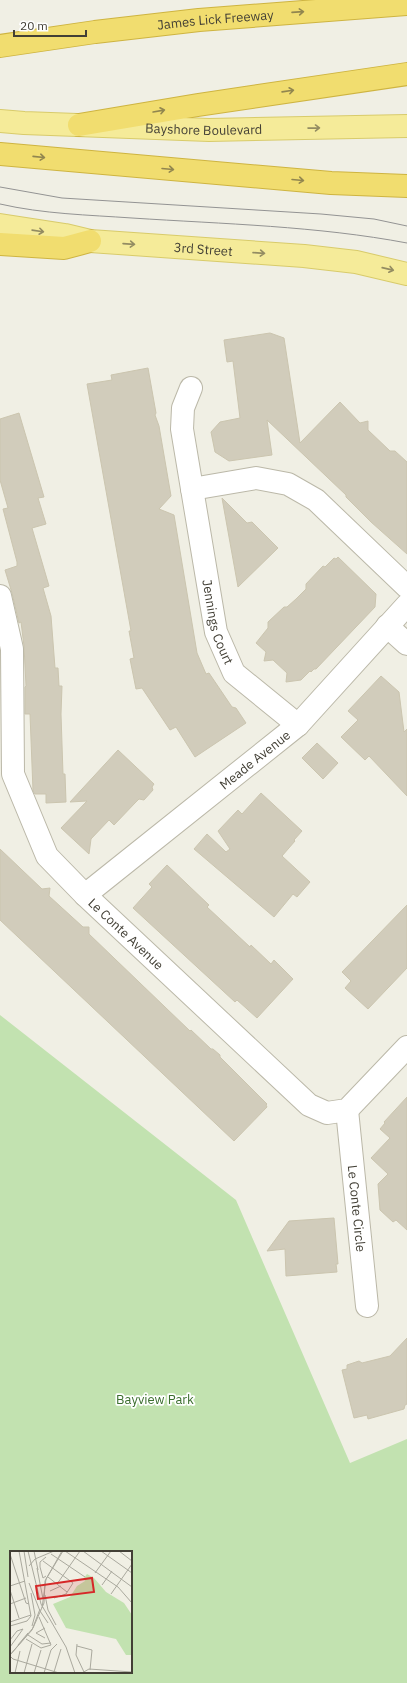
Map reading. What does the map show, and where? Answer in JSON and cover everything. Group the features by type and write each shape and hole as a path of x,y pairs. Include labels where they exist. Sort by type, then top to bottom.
{"highway":[{"name":"James Lick Freeway","path":"0,46 95,32 199,20 407,4"},
{"path":"79,125 198,105 407,74"},
{"path":"0,154 331,183 407,186"},
{"path":"0,244 64,248 90,241"}],"main road":[{"name":"Bayshore Boulevard","path":"0,121 209,130 407,126"},
{"name":"3rd Street","path":"0,225 65,235 90,241 304,256 356,262 407,274"}],"street":[{"name":"Jennings Court","path":"191,388 183,408 182,429 216,632 234,673 298,724"},
{"path":"192,489 256,478 288,484 316,500 407,587"},
{"name":"Le Conte Avenue","path":"0,596 12,649 13,774 47,856 85,895 309,1105 327,1113 347,1110"},
{"name":"Meade Avenue","path":"85,895 298,724 407,605"},
{"path":"388,626 407,644"},
{"path":"347,1110 407,1047"},
{"name":"Le Conte Circle","path":"347,1110 367,1306"}],"green space":[{"name":"Bayview Park","path":"0,1015 236,1200 350,1463 407,1439 407,1683 0,1683"}],"building":[{"path":"270,333 284,338 300,443 340,402 360,423 368,421 368,430 390,451 395,451 407,462 407,554 371,522 346,497 346,495 267,420 272,455 229,461 215,452 211,432 220,422 240,418 233,361 227,362 224,340"},
{"path":"148,368 156,413 155,415 159,426 171,496 159,509 174,515 197,653 206,674 209,673 232,707 236,708 246,723 195,757 176,727 170,730 142,688 136,689 130,659 134,658 129,631 131,631 87,384 112,380 111,375"},
{"path":"19,413 44,497 38,498 46,524 32,528 49,586 43,588 51,616 55,668 58,668 59,686 62,686 61,714 63,774 65,774 66,802 46,803 46,794 35,794 33,791 30,714 25,714 26,686 21,622 19,623 5,570 17,566 17,562 3,509 8,508 0,480 0,419"},
{"path":"222,498 247,523 252,522 278,548 238,587"},
{"path":"338,557 376,594 375,607 316,669 311,672 310,671 301,680 286,682 287,673 273,660 264,661 266,652 256,643 268,628 268,622 306,589 306,584 323,566 325,567 334,558 336,559"},
{"path":"381,676 399,692 404,732 407,729 407,796 369,756 365,760 341,737 358,720 348,711"},
{"path":"317,743 338,763 323,779 302,758"},
{"path":"118,750 154,784 152,787 153,790 144,800 139,799 114,825 109,820 91,839 89,854 61,828 87,801 70,802"},
{"path":"261,793 302,831 282,856 310,882 297,897 293,894 274,917 194,849 207,834 226,852 230,849 218,831 238,810 242,814"},
{"path":"0,849 42,889 50,888 49,896 83,927 89,927 89,934 190,1031 191,1030 211,1049 220,1055 220,1057 267,1104 267,1107 234,1141 0,920"},
{"path":"167,865 209,905 207,907 250,947 251,945 271,964 274,960 293,979 257,1018 237,1000 235,1002 133,908 152,887 149,884"},
{"path":"407,905 407,968 368,1009 345,988 351,981 342,972"},
{"path":"407,1097 407,1230 396,1220 393,1222 380,1210 378,1184 388,1174 371,1158 390,1138 380,1129 385,1123 384,1122"},
{"path":"334,1218 338,1264 336,1264 337,1272 286,1276 285,1249 267,1251 289,1221"},
{"path":"407,1338 407,1404 405,1405 404,1409 368,1419 367,1415 354,1418 342,1370 347,1369 347,1365 359,1361 362,1363 390,1356"}],"tram line":[{"path":"0,187 62,198 321,214 374,219 407,226"},
{"path":"0,204 66,214 305,229 373,237 407,243"}]}
